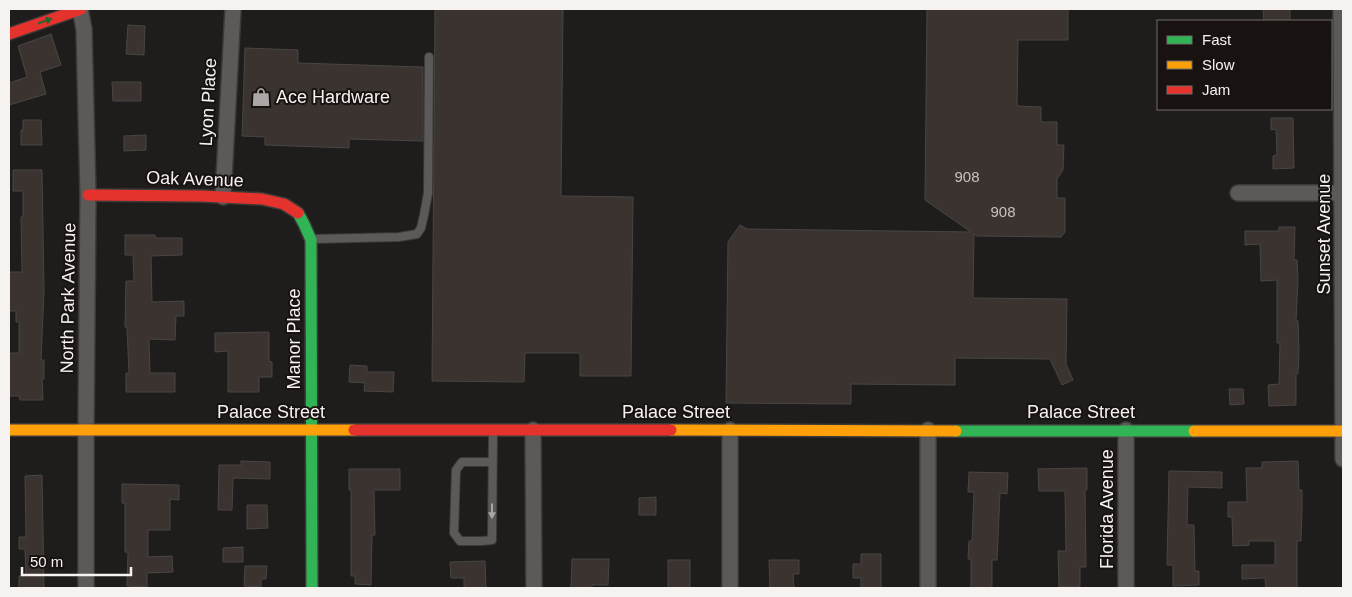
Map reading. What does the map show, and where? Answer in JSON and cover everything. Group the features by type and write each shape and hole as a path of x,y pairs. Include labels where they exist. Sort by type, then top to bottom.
{"street":[{"path":"9,34 80,9"},
{"name":"North Park Avenue","path":"80,9 84,29 88,195 86,588"},
{"name":"Lyon Place","path":"223,197 233,9"},
{"name":"Sunset Avenue","path":"1341,9 1343,459"},
{"path":"1238,193 1343,193"},
{"name":"Oak Avenue","path":"88,195 223,197 264,200 284,204 298,212"},
{"name":"Manor Place","path":"298,212 311,240 312,588"},
{"name":"Palace Street","path":"9,430 1343,431"},
{"path":"533,430 534,588"},
{"path":"730,430 730,588"},
{"path":"928,430 928,588"},
{"name":"Florida Avenue","path":"1126,430 1126,588"}],"lane":[{"path":"311,240 399,237 417,234 421,228 428,193 429,57"},
{"path":"492,462 462,462 456,470 454,533 460,541 492,540 493,430"}],"building":[{"path":"435,9 563,9 561,196 633,197 631,376 580,376 580,353 525,353 524,382 432,381"},
{"path":"927,9 1068,9 1068,40 1018,40 1017,106 1041,107 1041,122 1057,122 1057,145 1064,145 1063,170 1057,179 1057,198 1065,198 1065,232 1061,237 977,236 974,234 973,298 1067,299 1066,364 1073,380 1062,385 1050,359 955,358 955,385 851,384 851,404 726,403 728,242 740,225 747,229 971,232 925,200"},
{"path":"1263,9 1290,9 1290,20 1264,20"},
{"path":"128,25 145,26 144,55 126,54"},
{"path":"51,34 61,65 40,72 46,94 9,105 9,83 27,77 18,46"},
{"path":"245,48 298,50 298,63 423,67 423,141 349,139 349,148 265,145 265,137 242,136"},
{"path":"112,82 141,82 141,101 113,101"},
{"path":"1271,118 1293,118 1294,168 1273,169 1273,156 1277,155 1276,129 1271,130"},
{"path":"23,120 41,120 42,145 21,145"},
{"path":"146,135 146,150 124,151 124,136"},
{"path":"13,170 42,170 44,291 41,360 44,360 44,379 42,379 43,400 20,400 19,396 9,396 9,353 19,353 19,322 16,322 16,311 9,311 9,272 22,272 21,217 23,217 23,191 13,191"},
{"path":"1279,227 1295,227 1294,260 1297,260 1298,280 1296,321 1298,321 1298,374 1296,374 1296,405 1269,406 1268,385 1279,384 1280,343 1277,343 1277,280 1261,281 1260,244 1245,245 1245,231 1279,231"},
{"path":"125,235 155,235 155,238 182,238 182,255 151,256 152,302 184,301 184,316 176,316 175,340 149,339 150,373 175,373 175,392 126,392 126,373 129,373 127,327 125,327 126,281 134,281 133,255 125,255"},
{"path":"269,332 269,361 272,362 272,377 259,377 259,392 228,392 228,351 215,352 215,333"},
{"path":"350,365 367,366 367,372 394,372 393,392 364,391 365,383 349,382"},
{"path":"1229,389 1243,389 1244,404 1230,405"},
{"path":"241,461 270,462 270,479 233,478 232,510 218,510 219,465 241,465"},
{"path":"1298,461 1299,490 1302,490 1302,511 1301,541 1297,541 1297,588 1266,588 1265,578 1242,579 1242,565 1275,565 1275,541 1249,541 1249,545 1233,546 1232,517 1228,517 1228,502 1247,502 1246,468 1262,468 1262,462"},
{"path":"1087,468 1087,490 1085,490 1086,567 1080,567 1080,587 1059,587 1058,551 1066,551 1065,491 1039,491 1038,469"},
{"path":"349,469 400,469 400,490 374,490 375,535 372,535 371,585 355,584 355,576 351,576 351,490 349,490"},
{"path":"1169,471 1222,472 1222,488 1188,487 1187,525 1194,525 1195,571 1199,571 1199,585 1173,586 1173,565 1167,565"},
{"path":"969,472 1008,473 1007,494 1000,493 997,560 992,560 992,588 971,588 971,559 968,559 969,541 972,541 974,492 968,492"},
{"path":"42,475 44,588 19,588 19,576 26,576 25,549 19,549 19,537 26,537 25,476"},
{"path":"122,484 179,485 179,500 170,499 170,530 148,530 148,557 172,556 173,572 147,573 147,587 127,586 128,552 125,552 125,503 122,503"},
{"path":"656,497 656,515 639,515 639,498"},
{"path":"247,505 267,505 268,528 247,529"},
{"path":"243,547 243,562 223,562 223,548"},
{"path":"861,554 881,554 881,588 861,588 861,578 853,578 853,564 861,564"},
{"path":"572,559 609,559 608,585 592,585 592,588 571,588"},
{"path":"668,560 690,560 690,588 668,588"},
{"path":"769,560 799,560 799,574 793,574 794,588 770,588"},
{"path":"485,561 486,588 464,588 464,578 451,578 450,562"},
{"path":"245,566 267,566 266,579 261,579 261,587 244,586"}],"traffic: fast":[{"path":"298,213 311,240 312,588"},
{"path":"956,431 1194,431"}],"traffic: slow":[{"path":"9,430 354,430"},
{"path":"671,430 956,431"},
{"path":"1194,431 1343,431"}],"traffic: jam":[{"path":"9,34 81,9"},
{"path":"88,195 201,196 262,199 284,204 298,213"},
{"path":"354,430 671,430"}],"place":[{"name":"Ace Hardware","path":"261,97"}]}
